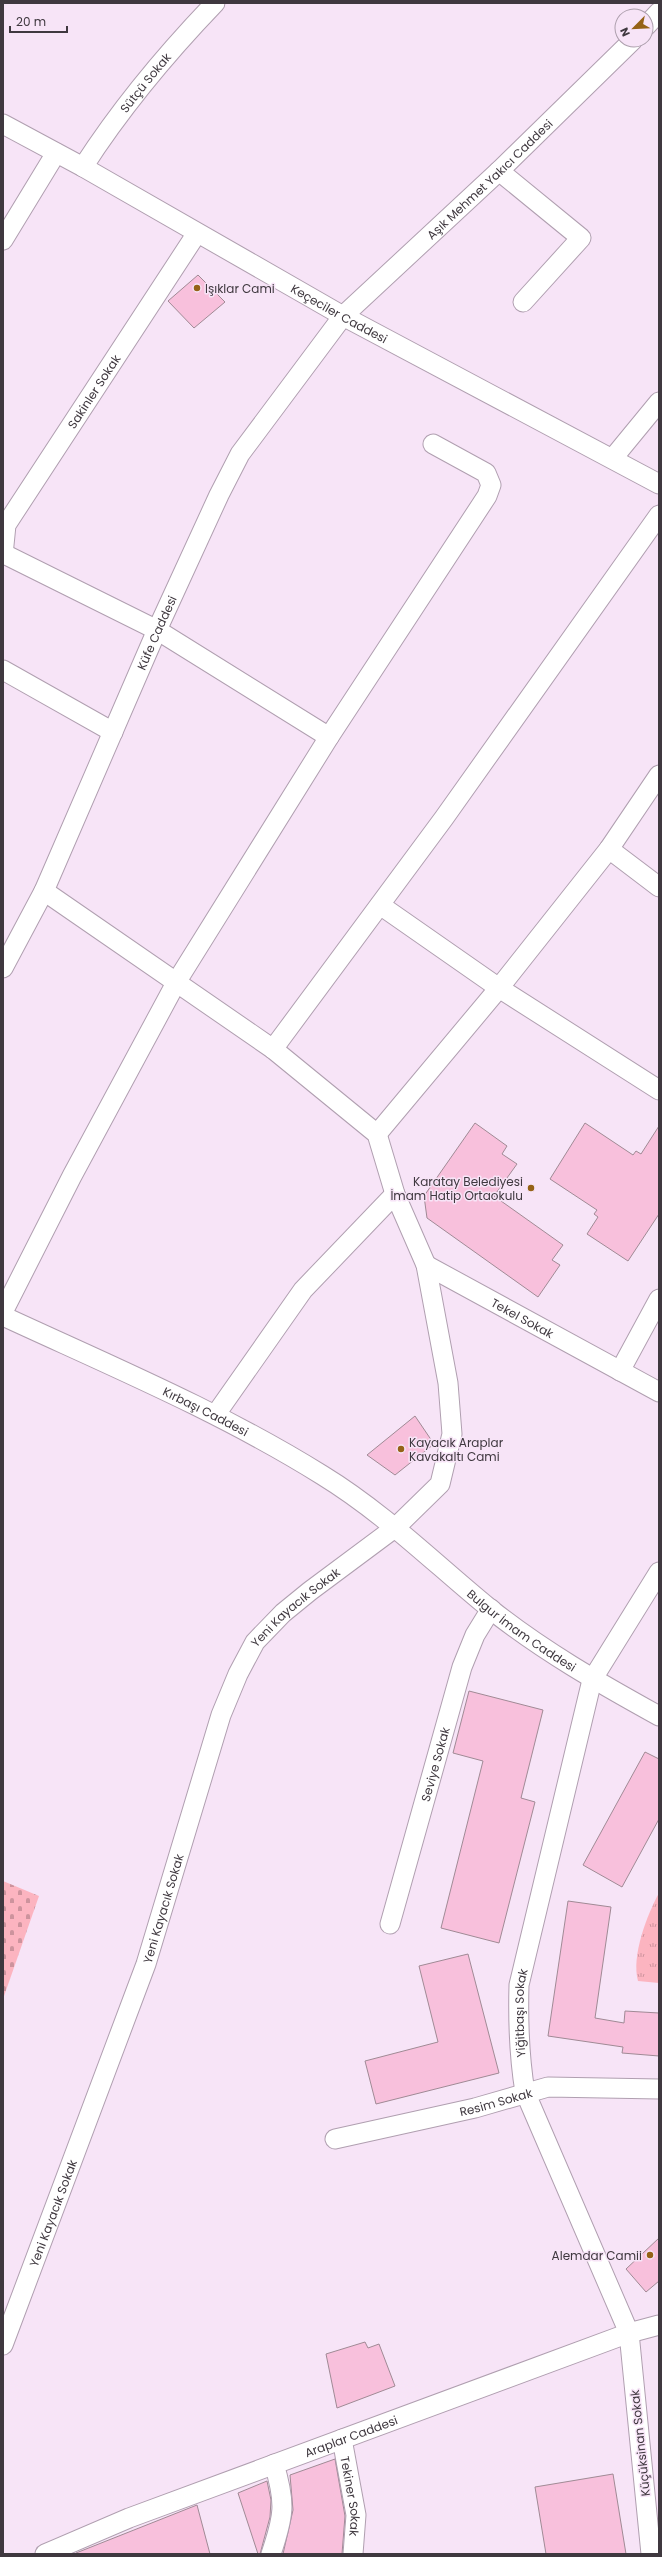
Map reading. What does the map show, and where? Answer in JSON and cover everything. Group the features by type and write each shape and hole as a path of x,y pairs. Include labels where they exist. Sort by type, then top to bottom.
{"street":[{"name":"Sütçü Sokak","path":"83,167 113,121 186,33 215,3"},
{"name":"Aşık Mehmet Yakıcı Caddesi","path":"343,316 500,171 625,48"},
{"name":"Keçeciler Caddesi","path":"3,124 83,167 343,316 613,458 659,484"},
{"path":"3,240 56,153"},
{"path":"500,171 581,238 523,302"},
{"name":"Sakinler Sokak","path":"3,554 6,525 197,233"},
{"name":"Küfe Caddesi","path":"3,968 44,891 157,630 219,495 240,454 343,316"},
{"path":"613,458 659,402"},
{"path":"3,1312 72,1176 177,981 329,737 487,496 491,485 486,473 434,444"},
{"path":"273,1049 380,905 659,515"},
{"path":"3,554 157,630 329,737"},
{"path":"3,670 113,732"},
{"path":"44,891 177,981 273,1049 376,1134 499,988 609,849 659,775"},
{"path":"609,849 659,887"},
{"path":"380,905 499,988 659,1090"},
{"name":"Yeni Kayacık Sokak","path":"3,2345 146,1964 221,1715 238,1674 255,1642 283,1613 396,1527 440,1484 452,1434 448,1383 426,1265 396,1194 376,1134"},
{"path":"216,1414 303,1290 396,1194"},
{"name":"Tekel Sokak","path":"426,1265 659,1392"},
{"path":"620,1371 659,1299"},
{"name":"Kırbaşı Caddesi","path":"3,1316 216,1414 323,1475 396,1527"},
{"name":"Bulgur İmam Caddesi","path":"396,1527 491,1609 592,1680 659,1716"},
{"name":"Yiğitbaşı Sokak","path":"629,2333 524,2092 518,2049 519,1985 592,1680 659,1572"},
{"name":"Seviye Sokak","path":"390,1924 462,1667 475,1635 491,1609"},
{"name":"Resim Sokak","path":"335,2139 475,2108 524,2092 548,2087 570,2086 659,2089"},
{"name":"Araplar Caddesi","path":"45,2554 129,2518 629,2333 659,2325"},
{"name":"Küçüksinan Sokak","path":"629,2333 651,2554"},
{"name":"Tekiner Sokak","path":"342,2439 356,2515 353,2554"},
{"path":"271,2554 282,2522 282,2489 274,2464"}],"green space":[{"path":"3,1881 39,1896 3,1999"},
{"path":"659,1893 659,1983 638,1981 636,1971 638,1948 645,1924"}],"building":[{"name":"Işıklar Cami","path":"198,275 225,302 194,328 168,301"},
{"path":"475,1123 507,1146 502,1154 517,1164 494,1196 563,1245 552,1260 560,1265 538,1297 427,1218 424,1196"},
{"path":"585,1123 633,1155 636,1151 641,1154 659,1126 659,1214 628,1261 587,1234 598,1217 594,1214 597,1210 550,1179"},
{"name":"Kayacık Araplar Kavakaltı Cami","path":"415,1416 434,1444 395,1475 367,1455"},
{"path":"469,1691 543,1710 521,1798 535,1802 499,1943 441,1928 483,1761 453,1753"},
{"path":"645,1752 659,1759 659,1819 622,1887 583,1865"},
{"path":"568,1901 611,1907 595,2018 624,2023 625,2011 659,2013 659,2056 622,2053 623,2047 548,2036"},
{"path":"468,1954 499,2073 376,2104 365,2061 438,2042 419,1966"},
{"name":"Alemdar Camii","path":"659,2238 659,2281 646,2292 626,2269"},
{"path":"365,2342 368,2348 379,2344 395,2386 337,2408 326,2354"},
{"path":"335,2459 345,2516 342,2554 283,2554 293,2510 290,2475"},
{"path":"613,2474 626,2554 546,2554 535,2487"},
{"path":"267,2481 271,2500 270,2517 260,2554 258,2554 238,2493"},
{"path":"197,2505 210,2554 76,2554 76,2553"}],"place":[{"name":"Işıklar Cami","path":"197,288"},
{"name":"Karatay Belediyesi İmam Hatip Ortaokulu","path":"531,1188"},
{"name":"Kayacık Araplar Kavakaltı Cami","path":"401,1449"},
{"name":"Alemdar Camii","path":"650,2255"}]}
